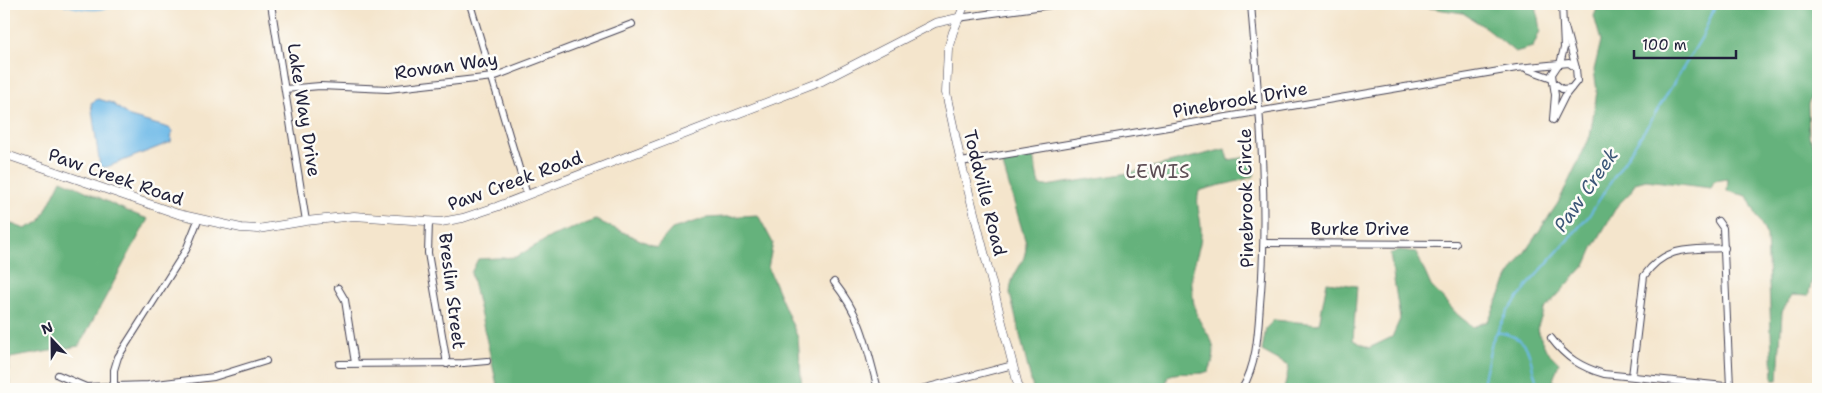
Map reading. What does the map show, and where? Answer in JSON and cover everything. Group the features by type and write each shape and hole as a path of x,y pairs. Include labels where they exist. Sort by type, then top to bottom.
{"street":[{"name":"Lake Way Drive","path":"271,4 306,221"},
{"path":"470,4 527,195"},
{"name":"Toddville Road","path":"965,4 958,18 948,49 946,84 961,162 1020,389"},
{"path":"958,18 1058,4"},
{"name":"Pinebrook Circle","path":"1242,389 1250,373 1258,338 1264,243 1264,189 1260,112 1251,4"},
{"path":"1562,4 1564,24 1563,54 1559,64 1553,70 1552,80 1555,94 1553,120 1577,81 1576,68 1564,24"},
{"name":"Paw Creek Road","path":"4,154 140,202 198,220 249,229 354,216 429,222 463,218 822,81 935,23 958,18"},
{"name":"Rowan Way","path":"285,89 320,86 388,89 493,77 632,24"},
{"path":"1559,64 1568,63 1576,68"},
{"name":"Pinebrook Drive","path":"961,162 1524,68 1559,64"},
{"name":"Pinebrook Drive","path":"1524,68 1552,80"},
{"path":"1552,80 1562,89 1571,88"},
{"path":"114,387 114,370 118,357 186,250 198,220"},
{"path":"1718,221 1723,228 1730,387"},
{"name":"Breslin Street","path":"429,222 428,254 447,364"},
{"name":"Burke Drive","path":"1264,243 1456,244"},
{"path":"1632,376 1644,276 1653,263 1673,252 1724,248"},
{"path":"834,282 851,304 859,320 878,389"},
{"path":"338,288 345,300 355,363"},
{"path":"1818,330 1818,337"},
{"path":"1551,338 1566,356 1582,367 1604,374 1755,389"},
{"path":"58,375 86,388 114,387 199,380 266,360"},
{"path":"339,364 447,364 487,361"},
{"path":"921,389 1013,365"}],"green space":[{"path":"1422,4 1536,4 1540,31 1533,47 1515,52 1486,28 1463,13 1424,7"},
{"path":"1599,4 1818,4 1818,80 1808,104 1809,136 1818,153 1818,280 1812,280 1808,296 1792,295 1782,312 1778,380 1773,380 1767,236 1747,196 1727,191 1728,179 1714,181 1711,188 1646,180 1635,183 1630,193 1617,206 1586,264 1544,310 1537,329 1546,350 1559,363 1553,380 1563,389 1284,389 1289,366 1262,351 1266,328 1274,320 1319,324 1327,282 1357,286 1353,340 1369,348 1392,337 1400,319 1390,254 1399,250 1416,252 1431,286 1458,315 1473,327 1488,321 1508,277 1558,203 1590,137 1597,91 1594,70 1601,41 1594,16"},
{"path":"1225,149 1228,160 1255,156 1254,176 1199,191 1198,206 1201,235 1192,274 1192,285 1197,315 1212,343 1214,351 1209,371 1168,376 1167,389 1033,389 1010,294 1013,279 1026,251 1026,243 1002,162 1033,156 1039,185 1046,186 1129,173"},
{"path":"61,180 148,219 79,346 10,358 8,373 11,389 4,389 4,221 25,229 40,222"},
{"path":"758,215 773,243 768,268 798,338 802,389 498,389 471,273 478,259 516,257 552,236 596,220 656,247 672,229 707,218"}],"water":[{"path":"98,99 112,103 130,117 169,128 172,131 171,142 107,167 100,167 91,103"}],"waterway":[{"path":"63,4 95,9 126,4"},
{"name":"Paw Creek","path":"1482,389 1492,341 1508,311 1533,279 1588,217 1650,122 1702,37 1716,4"},
{"path":"4,83 8,106 4,130"},
{"path":"1497,332 1510,335 1525,345 1529,352 1540,389"}],"district":[{"name":"LEWIS","path":"1158,171"}]}
